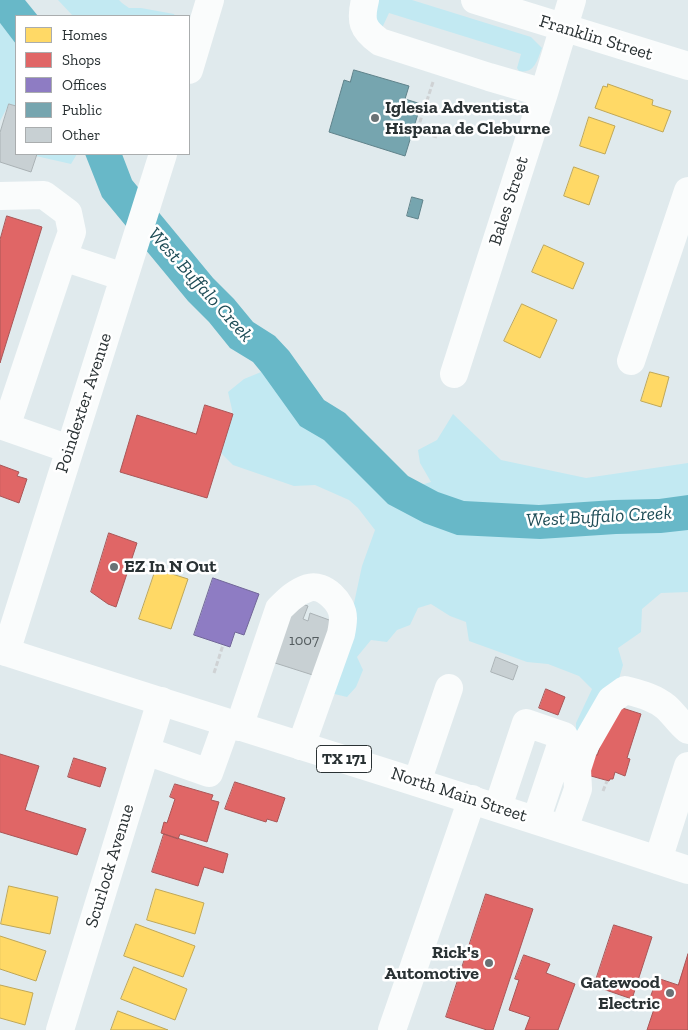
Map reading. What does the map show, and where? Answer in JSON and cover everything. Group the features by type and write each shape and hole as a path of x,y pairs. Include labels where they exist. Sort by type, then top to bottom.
{"street":[{"path":"190,67 210,0"},
{"path":"365,0 362,11 362,23 369,34 380,42 544,93"},
{"name":"Franklin Street","path":"475,0 688,66"},
{"name":"Bales Street","path":"454,374 572,0"},
{"name":"Poindexter Avenue","path":"3,651 163,155"},
{"path":"631,361 688,191"},
{"path":"0,196 44,195 68,213 72,232 6,427 69,449"},
{"path":"63,257 127,267"},
{"path":"146,751 210,773 233,725 279,609 292,596 310,587 325,590 338,603 344,617 341,634 301,746"},
{"name":"North Main Street","path":"3,651 498,807 688,870"},
{"path":"418,782 449,688"},
{"path":"564,829 578,789 577,769 584,747 611,700 625,690 648,696 666,707 679,723 688,730"},
{"name":"Scurlock Avenue","path":"60,1030 161,701"},
{"path":"498,807 526,723 564,736 536,820"},
{"path":"658,860 688,766"},
{"path":"392,1030 472,799"}],"path":[{"path":"433,82 417,131 437,137"},
{"path":"214,673 223,645"}],"shaded area":[{"path":"58,0 119,0 129,8 141,8 174,15 72,15"},
{"path":"378,0 412,0 531,37 542,48 532,68 519,71 517,68 521,54 389,13 382,28 375,20"},
{"path":"0,23 15,43 15,106 9,104 0,121"},
{"path":"36,155 76,155 71,164"},
{"path":"266,370 414,487 431,482 420,463 418,450 437,440 453,414 501,460 586,478 688,463 688,592 661,593 642,609 641,632 618,648 623,665 618,682 587,728 576,731 576,723 592,689 579,676 548,664 527,662 469,641 466,622 450,616 431,604 418,608 410,625 397,630 387,642 371,640 357,657 363,670 356,687 347,697 326,692 345,645 362,566 375,530 358,508 349,500 315,485 294,486 233,465 221,453 233,414 228,392 244,379"}],"water":[{"path":"0,0 25,0 37,15 15,15 15,43 0,23"},
{"name":"West Buffalo Creek","path":"85,155 122,155 132,180 213,278 253,322 275,336 289,351 324,400 345,413 408,476 438,492 464,501 539,505 659,499 688,495 688,530 540,539 457,535 424,523 388,504 324,440 300,426 253,362 230,348 209,322 188,301 102,197"}],"building: Homes":[{"path":"608,84 653,100 652,105 671,111 663,132 595,108 603,86 607,87"},
{"path":"589,117 615,126 605,154 580,146"},
{"path":"574,167 599,176 589,205 564,196"},
{"path":"544,245 584,263 573,289 532,272"},
{"path":"522,304 557,320 540,358 504,341"},
{"path":"650,372 669,377 661,407 641,401"},
{"path":"156,569 188,579 171,629 139,619"},
{"path":"9,886 58,897 50,934 1,924"},
{"path":"156,889 204,903 195,934 147,920"},
{"path":"136,924 195,946 183,977 124,956"},
{"path":"0,936 46,951 36,981 0,969"},
{"path":"134,967 187,989 175,1020 121,999"},
{"path":"0,985 33,993 25,1025 0,1018"},
{"path":"118,1011 168,1030 111,1030"}],"building: Shops":[{"path":"7,216 42,227 0,363 0,240"},
{"path":"205,405 233,414 207,498 120,472 137,415 196,434"},
{"path":"0,465 19,472 17,476 27,479 19,503 0,496"},
{"name":"EZ In N Out","path":"109,533 137,543 116,607 108,604 91,592"},
{"path":"546,689 565,697 558,715 539,708"},
{"path":"613,705 641,714 627,758 630,759 625,776 615,772 613,779 609,781 591,776 591,773 581,770 587,752 597,755"},
{"path":"0,754 39,766 25,810 86,829 77,855 0,832"},
{"path":"74,758 106,768 100,787 68,777"},
{"path":"235,782 285,798 277,822 267,819 266,822 225,809"},
{"path":"175,784 213,795 211,800 219,802 207,842 180,834 178,839 161,833 164,822 167,823 175,799 170,797"},
{"path":"164,834 228,854 223,873 204,867 198,886 152,872"},
{"name":"Rick's Automotive","path":"486,894 533,909 493,1030 487,1030 446,1017"},
{"path":"614,925 652,937 632,999 594,986"},
{"name":"Gatewood Electric","path":"688,954 688,1030 647,1030 656,1003 649,1001 657,978 678,985"},
{"path":"524,955 550,964 546,973 575,984 558,1030 525,1030 530,1017 509,1010 519,980 515,979"}],"building: Offices":[{"path":"213,578 259,594 244,635 235,632 230,647 194,635"}],"building: Public":[{"name":"Iglesia Adventista Hispana de Cleburne","path":"354,70 409,86 405,99 421,104 405,156 329,132 344,80 350,82"},
{"path":"412,197 423,200 418,219 407,216"}],"building: Other":[{"path":"9,104 15,106 15,155 37,155 31,172 0,162 0,133"},
{"path":"294,601 308,606 303,619 308,621 310,613 332,621 319,677 272,662"},
{"path":"496,657 518,666 513,680 491,672"}],"place":[{"name":"Iglesia Adventista Hispana de Cleburne","path":"375,118"},
{"name":"EZ In N Out","path":"114,567"},
{"name":"Rick's Automotive","path":"489,963"},
{"name":"Gatewood Electric","path":"670,993"}]}
